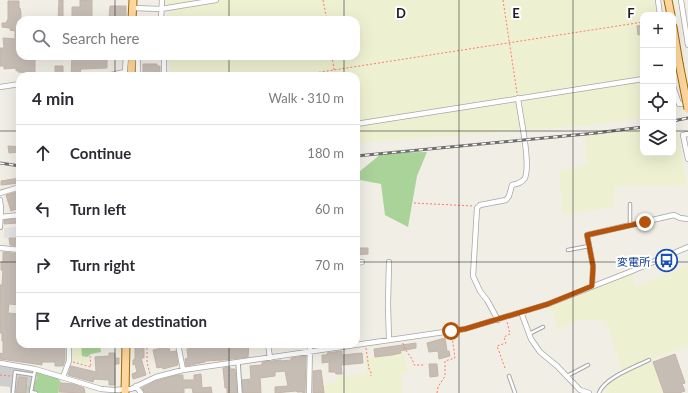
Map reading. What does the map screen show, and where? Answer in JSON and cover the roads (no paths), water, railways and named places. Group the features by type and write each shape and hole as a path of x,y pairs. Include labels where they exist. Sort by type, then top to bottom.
{"main road":[{"path":"132,16 133,0"},
{"path":"668,0 670,12"},
{"path":"676,45 688,109"},
{"path":"130,72 132,60"},
{"path":"125,391 126,348"}],"street":[{"path":"161,16 162,0"},
{"path":"133,8 161,8 216,0"},
{"path":"658,0 660,12"},
{"path":"681,0 688,44"},
{"path":"127,60 130,72"},
{"path":"131,72 136,60"},
{"path":"164,60 164,72"},
{"path":"360,123 640,79"},
{"path":"0,87 16,85"},
{"path":"676,97 678,104 688,103"},
{"path":"498,320 487,300 480,291 473,276 477,208 478,206 506,200 509,196 512,185 522,182 525,178 527,163 518,98"},
{"path":"688,134 683,135 688,159"},
{"path":"0,193 16,188"},
{"path":"0,200 0,227"},
{"path":"1,217 16,215"},
{"path":"592,286 593,266 587,235 674,215 680,218 688,219"},
{"path":"360,344 465,329 498,320 548,304 688,247"},
{"path":"0,248 16,250"},
{"path":"389,262 389,340"},
{"path":"521,312 531,339 542,354 557,366 580,390 587,393"},
{"path":"63,377 68,361 69,348"},
{"path":"179,348 183,370"},
{"path":"269,348 270,358"},
{"path":"309,393 310,348"},
{"path":"0,363 35,369 101,389 125,391 151,379 183,370 330,348"},
{"path":"238,362 240,393"},
{"path":"136,386 141,393"}],"lane":[{"path":"630,204 630,225"},
{"path":"568,250 589,245"},
{"path":"529,334 543,328"},
{"path":"599,393 604,385 610,380 649,360"},
{"path":"566,376 588,366"},
{"path":"35,369 31,392 36,393"},
{"path":"13,393 14,372 34,375"},
{"path":"508,376 514,393"}],"railway":[{"path":"676,120 688,118"},
{"path":"360,156 640,127"},
{"path":"0,163 16,165"}],"place":[{"name":"変電所","path":"666,261"}]}
